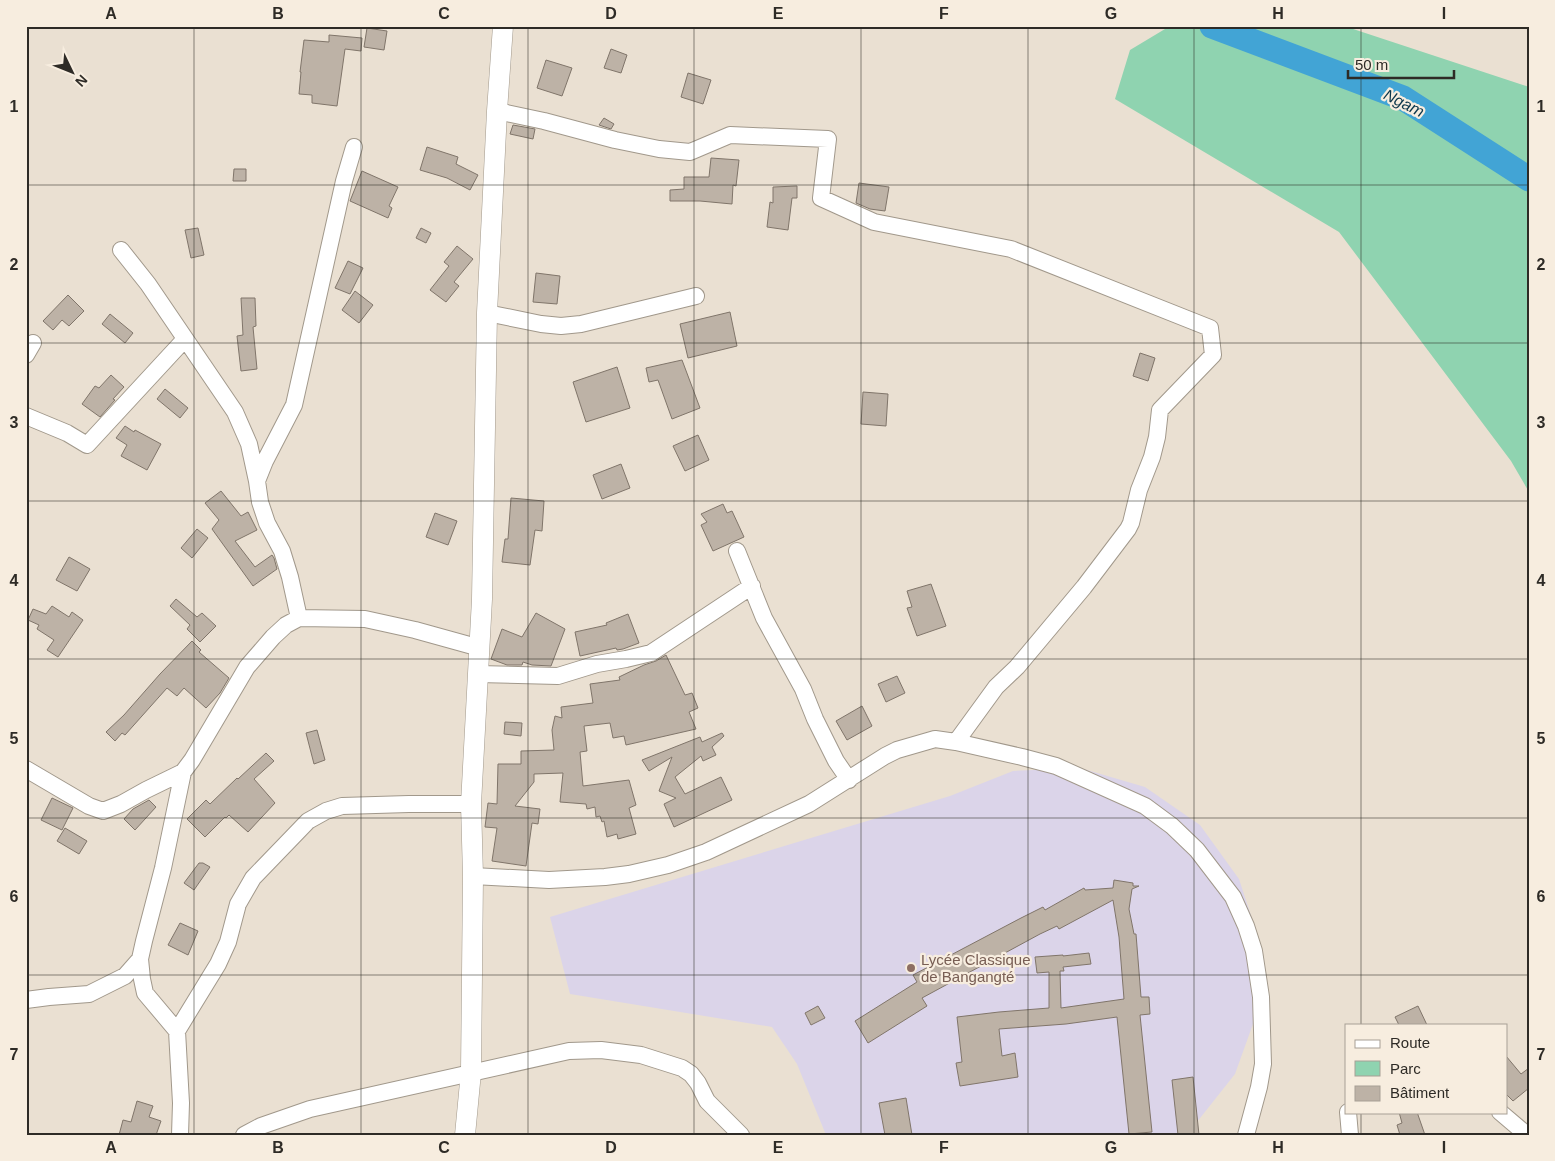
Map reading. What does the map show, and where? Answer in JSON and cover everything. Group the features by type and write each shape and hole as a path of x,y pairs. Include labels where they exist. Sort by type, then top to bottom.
{"street":[{"path":"465,1135 472,1072 472,804 482,599 487,314 503,26"},
{"path":"497,111 544,121 615,140 659,149 690,152 730,135 828,139 821,198 874,222 1011,249 1210,328 1213,355 1160,410 1157,437 1152,457 1139,490 1128,529 1084,587 1017,667 996,687 956,742"},
{"path":"257,481 294,405 344,182 354,147"},
{"path":"122,250 148,284 235,412 249,444 260,502 267,523 282,551 299,618"},
{"path":"487,314 561,326 581,324 696,296"},
{"path":"26,416 67,433 87,445 185,339"},
{"path":"737,551 764,618 803,689 815,719 836,760 849,780"},
{"path":"478,674 558,676 596,664 651,653 752,586"},
{"path":"145,993 140,959 163,868 183,772 247,667 273,637 286,625 299,618 365,619 415,630 480,648"},
{"path":"472,876 549,880 605,877 668,865 706,852 750,833 809,804 884,756 897,750 935,739 956,742 1056,766 1145,806 1172,826 1197,850 1233,897 1246,926 1254,951 1261,997 1263,1064 1246,1135"},
{"path":"26,770 89,806 103,811 121,804 183,772"},
{"path":"180,1135 181,1103 178,1031 218,964 228,942 238,904 245,890 259,872 308,821 326,811 342,806 472,804"},
{"path":"26,1000 89,994 125,976 140,959"},
{"path":"125,976 145,993 178,1031"},
{"path":"244,1135 261,1126 310,1109 569,1051 601,1050 641,1055 682,1068 698,1083 707,1101 741,1135"},
{"path":"1348,1114 1350,1135"},
{"path":"1502,1114 1527,1135"}],"shaded area":[{"name":"Lycée Classique de Bangangté","path":"1080,768 1145,787 1200,825 1239,879 1260,943 1258,1010 1235,1074 1193,1127 1180,1135 826,1135 797,1064 772,1027 570,994 550,917 950,796 1013,771"}],"green space":[{"path":"1170,26 1344,26 1529,87 1529,492 1511,461 1339,232 1115,99 1130,50"}],"building":[{"path":"367,28 387,31 384,50 364,47"},
{"path":"329,35 362,38 361,51 345,49 337,106 312,103 312,95 299,94 304,40 329,42"},
{"path":"611,49 627,55 621,73 604,68"},
{"path":"546,60 572,68 562,96 537,88"},
{"path":"688,73 711,80 703,104 681,97"},
{"path":"604,118 614,124 611,129 599,125"},
{"path":"513,125 535,129 533,139 510,134"},
{"path":"427,147 458,157 456,164 478,175 470,190 447,178 420,170"},
{"path":"711,158 739,160 736,186 733,185 732,204 670,201 670,190 684,189 684,177 709,177"},
{"path":"234,169 246,169 246,181 233,181"},
{"path":"362,171 398,187 389,206 392,208 388,218 350,201"},
{"path":"859,183 889,187 885,211 870,209 856,203"},
{"path":"797,186 797,198 792,198 788,230 767,227 770,202 773,203 773,187"},
{"path":"198,228 204,255 191,258 185,230"},
{"path":"421,228 431,233 426,243 416,238"},
{"path":"457,246 473,259 454,282 459,286 446,302 430,290 449,266 444,262"},
{"path":"348,261 363,268 350,294 335,288"},
{"path":"536,273 560,276 557,304 533,302"},
{"path":"355,291 373,305 359,323 342,310"},
{"path":"68,295 84,311 69,326 62,320 53,330 43,321"},
{"path":"241,298 255,298 256,326 253,327 257,369 241,371 237,336 243,335"},
{"path":"730,312 737,346 688,358 680,324"},
{"path":"110,314 133,333 125,343 102,324"},
{"path":"1140,353 1155,358 1148,381 1133,376"},
{"path":"682,360 700,408 672,419 658,380 649,382 646,368"},
{"path":"617,367 630,408 586,422 573,382"},
{"path":"111,375 124,387 100,417 82,404 95,386 99,388"},
{"path":"165,389 188,408 180,418 157,399"},
{"path":"863,392 888,394 886,426 861,424"},
{"path":"125,426 161,444 147,470 121,456 127,445 116,438"},
{"path":"698,435 709,460 685,471 673,446"},
{"path":"621,464 630,488 602,499 593,475"},
{"path":"221,491 241,516 248,512 257,530 235,541 255,567 272,555 274,558 277,569 253,586 212,529 219,520 205,503"},
{"path":"511,498 544,501 542,531 535,530 530,565 502,562 505,539 508,539"},
{"path":"723,504 727,513 732,511 744,537 713,551 701,525 707,522 701,514"},
{"path":"435,513 457,521 448,545 426,537"},
{"path":"197,529 208,538 192,558 181,548"},
{"path":"69,557 90,569 77,591 56,580"},
{"path":"931,584 946,626 917,636 907,608 912,607 907,591"},
{"path":"176,599 197,617 202,613 216,626 200,642 187,629 190,625 170,606"},
{"path":"52,606 69,617 72,612 83,620 58,657 47,650 54,640 37,629 39,625 28,620 33,609 46,614"},
{"path":"536,613 565,629 551,666 532,665 523,662 522,665 507,665 491,659 502,629 522,637"},
{"path":"628,614 639,643 623,649 617,650 616,648 580,656 575,632 607,625 606,623"},
{"path":"192,641 201,650 199,652 229,678 220,693 206,708 184,688 177,696 167,688 125,735 122,733 115,741 106,732"},
{"path":"666,655 685,695 692,693 698,708 689,712 696,729 626,745 624,736 613,738 610,723 584,726 587,751 580,752 583,786 629,780 636,805 629,808 636,834 618,839 617,834 607,837 604,821 602,822 600,816 596,817 595,807 587,809 586,804 560,802 563,773 534,774 534,782 515,806 540,809 538,824 532,823 526,866 492,861 497,828 485,827 488,803 497,804 498,764 521,764 521,751 554,750 552,730 555,716 562,718 561,707 593,703 590,684 620,680 619,677"},
{"path":"897,676 905,693 886,702 878,684"},
{"path":"862,706 872,726 847,740 836,721"},
{"path":"505,722 522,723 521,736 504,734"},
{"path":"317,730 325,760 314,764 306,733"},
{"path":"722,733 724,736 712,747 716,755 703,761 701,756 675,777 685,794 721,777 732,800 674,827 664,804 676,798 659,791 672,757 649,771 642,760 700,737 702,742"},
{"path":"266,753 274,761 254,779 275,803 248,832 229,815 205,837 187,819 206,800 210,804"},
{"path":"52,798 73,808 62,830 41,820"},
{"path":"149,800 156,807 135,830 124,819 133,809"},
{"path":"65,828 87,841 79,854 57,841"},
{"path":"199,863 210,867 194,890 184,883"},
{"path":"1114,880 1133,883 1133,886 1139,886 1132,889 1129,909 1134,934 1136,934 1141,997 1149,997 1150,1014 1140,1015 1152,1132 1129,1134 1117,1017 1066,1024 999,1029 1002,1056 1015,1053 1018,1077 960,1086 956,1063 962,1062 957,1017 1049,1008 1049,972 1037,973 1035,957 1089,953 1091,964 1063,967 1064,971 1060,971 1061,1008 1124,999 1119,937 1113,900 1059,929 1057,926 1040,934 922,998 927,1006 868,1043 855,1021 917,982 913,975 1043,907 1045,910 1084,888 1085,890 1113,888"},
{"path":"180,923 198,931 188,955 168,945"},
{"path":"818,1006 825,1018 811,1025 805,1013"},
{"path":"1418,1006 1427,1024 1398,1024 1395,1017"},
{"path":"1508,1058 1521,1074 1529,1068 1529,1088 1513,1101 1508,1096"},
{"path":"1193,1077 1199,1135 1178,1135 1172,1080"},
{"path":"906,1098 912,1135 885,1135 879,1103"},
{"path":"137,1101 153,1106 149,1117 161,1121 156,1135 119,1135 123,1120 131,1122"},
{"path":"1400,1114 1418,1114 1425,1135 1400,1135 1397,1125 1402,1123"}],"waterway":[{"name":"Ngam","path":"1212,26 1403,98 1529,179"}],"place":[{"name":"Lycée Classique de Bangangté","path":"911,968"}]}
